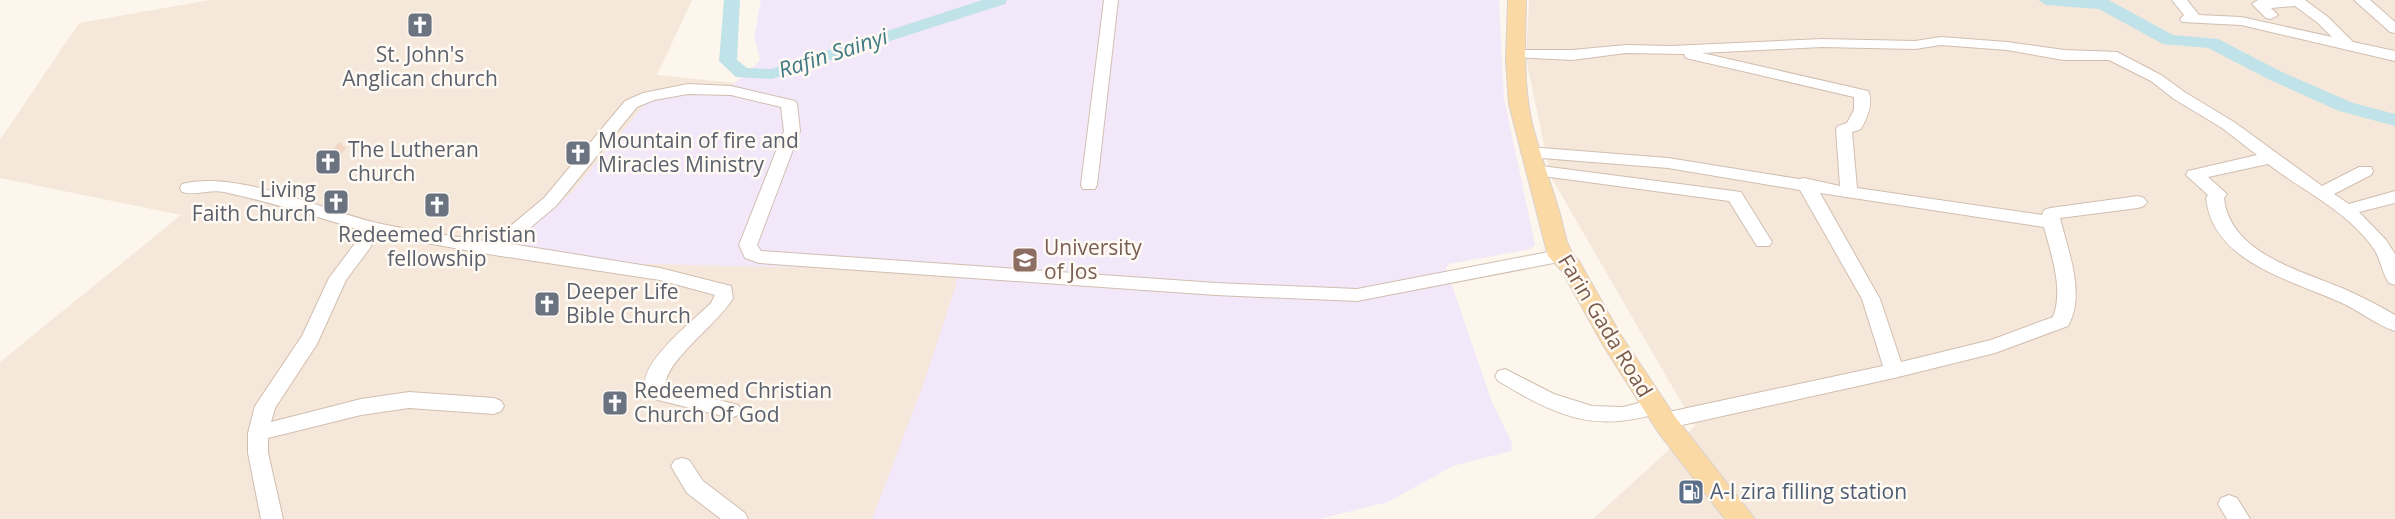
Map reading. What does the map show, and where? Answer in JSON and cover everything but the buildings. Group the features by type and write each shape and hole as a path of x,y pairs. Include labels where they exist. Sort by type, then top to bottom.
{"main road":[{"name":"Farin Gada Road","path":"1517,0 1518,100 1532,161 1555,230 1559,256 1571,266 1611,339 1659,414 1741,519"}],"street":[{"path":"1089,185 1111,0"},
{"path":"2179,0 2191,19 2241,21 2395,56"},
{"path":"2361,0 2395,29"},
{"path":"2254,2 2297,1 2323,20 2348,45"},
{"path":"2254,2 2271,15"},
{"path":"1516,53 1541,55 1626,49 1671,50 1822,43 1915,45 1941,41 2007,46 2064,56 2107,54 2156,78 2249,140 2269,158 2346,210 2380,244 2389,259 2395,279"},
{"path":"1671,50 1862,94 1862,110 1856,119 1855,126 1844,129 1849,193"},
{"path":"497,248 550,202 631,104 644,96 666,91 711,89 769,98 789,104 792,131 748,245 751,254 759,257 1204,288 1357,295 1559,256"},
{"path":"2269,158 2194,175 2218,195 2215,198 2217,215 2228,232 2247,250 2264,260 2354,300 2395,324"},
{"path":"1532,161 1668,163 1804,183 1849,193 2052,222"},
{"path":"1532,161 1735,196 1763,242"},
{"path":"2322,193 2365,171"},
{"path":"1804,183 1871,299 1894,371"},
{"path":"188,188 220,186 269,197 370,227 494,249 660,274 724,291 724,298 718,308 662,364 656,375 655,386 661,394 686,397 703,405 731,410"},
{"path":"2346,210 2395,197"},
{"path":"1505,376 1537,394 1582,412 1622,415 1659,414 1894,371 1995,346 2061,321 2067,306 2066,290 2050,214 2138,202"},
{"path":"272,519 258,453 258,433 265,406 310,339 338,278 364,244 370,227"},
{"path":"258,433 362,407 409,400 494,406"},
{"path":"682,466 695,486 737,519"}],"shaded area":[{"path":"210,0 692,0 657,75 911,101 1172,519 0,519 0,362 181,215 0,178 0,140 79,23"},
{"name":"University of Jos","path":"761,0 1499,0 1504,98 1535,245 1530,249 1449,264 1446,268 1492,402 1512,443 1511,451 1453,466 1388,502 1319,519 872,519 922,388 956,285 956,277 869,269 602,263 506,244 571,193 644,105 652,99 730,87 757,64 760,60 754,37"},
{"path":"1529,0 2395,0 2395,519 1593,519 1695,426 1551,177 1526,59"}],"waterway":[{"name":"Rafin Sainyi","path":"732,0 728,61 742,73 772,74 999,0"},
{"path":"2046,0 2103,4 2169,40 2212,43 2276,76 2346,107 2395,120"}],"place":[{"name":"St. John's Anglican church","path":"420,25"},
{"name":"Mountain of fire and Miracles Ministry","path":"578,153"},
{"name":"The Lutheran church","path":"328,162"},
{"name":"Living Faith Church","path":"336,202"},
{"name":"Redeemed Christian fellowship","path":"437,205"},
{"name":"University of Jos","path":"1025,260"},
{"name":"Deeper Life Bible Church","path":"547,304"},
{"name":"Redeemed Christian Church Of God","path":"615,403"},
{"name":"A-l zira filling station","path":"1691,492"}]}
